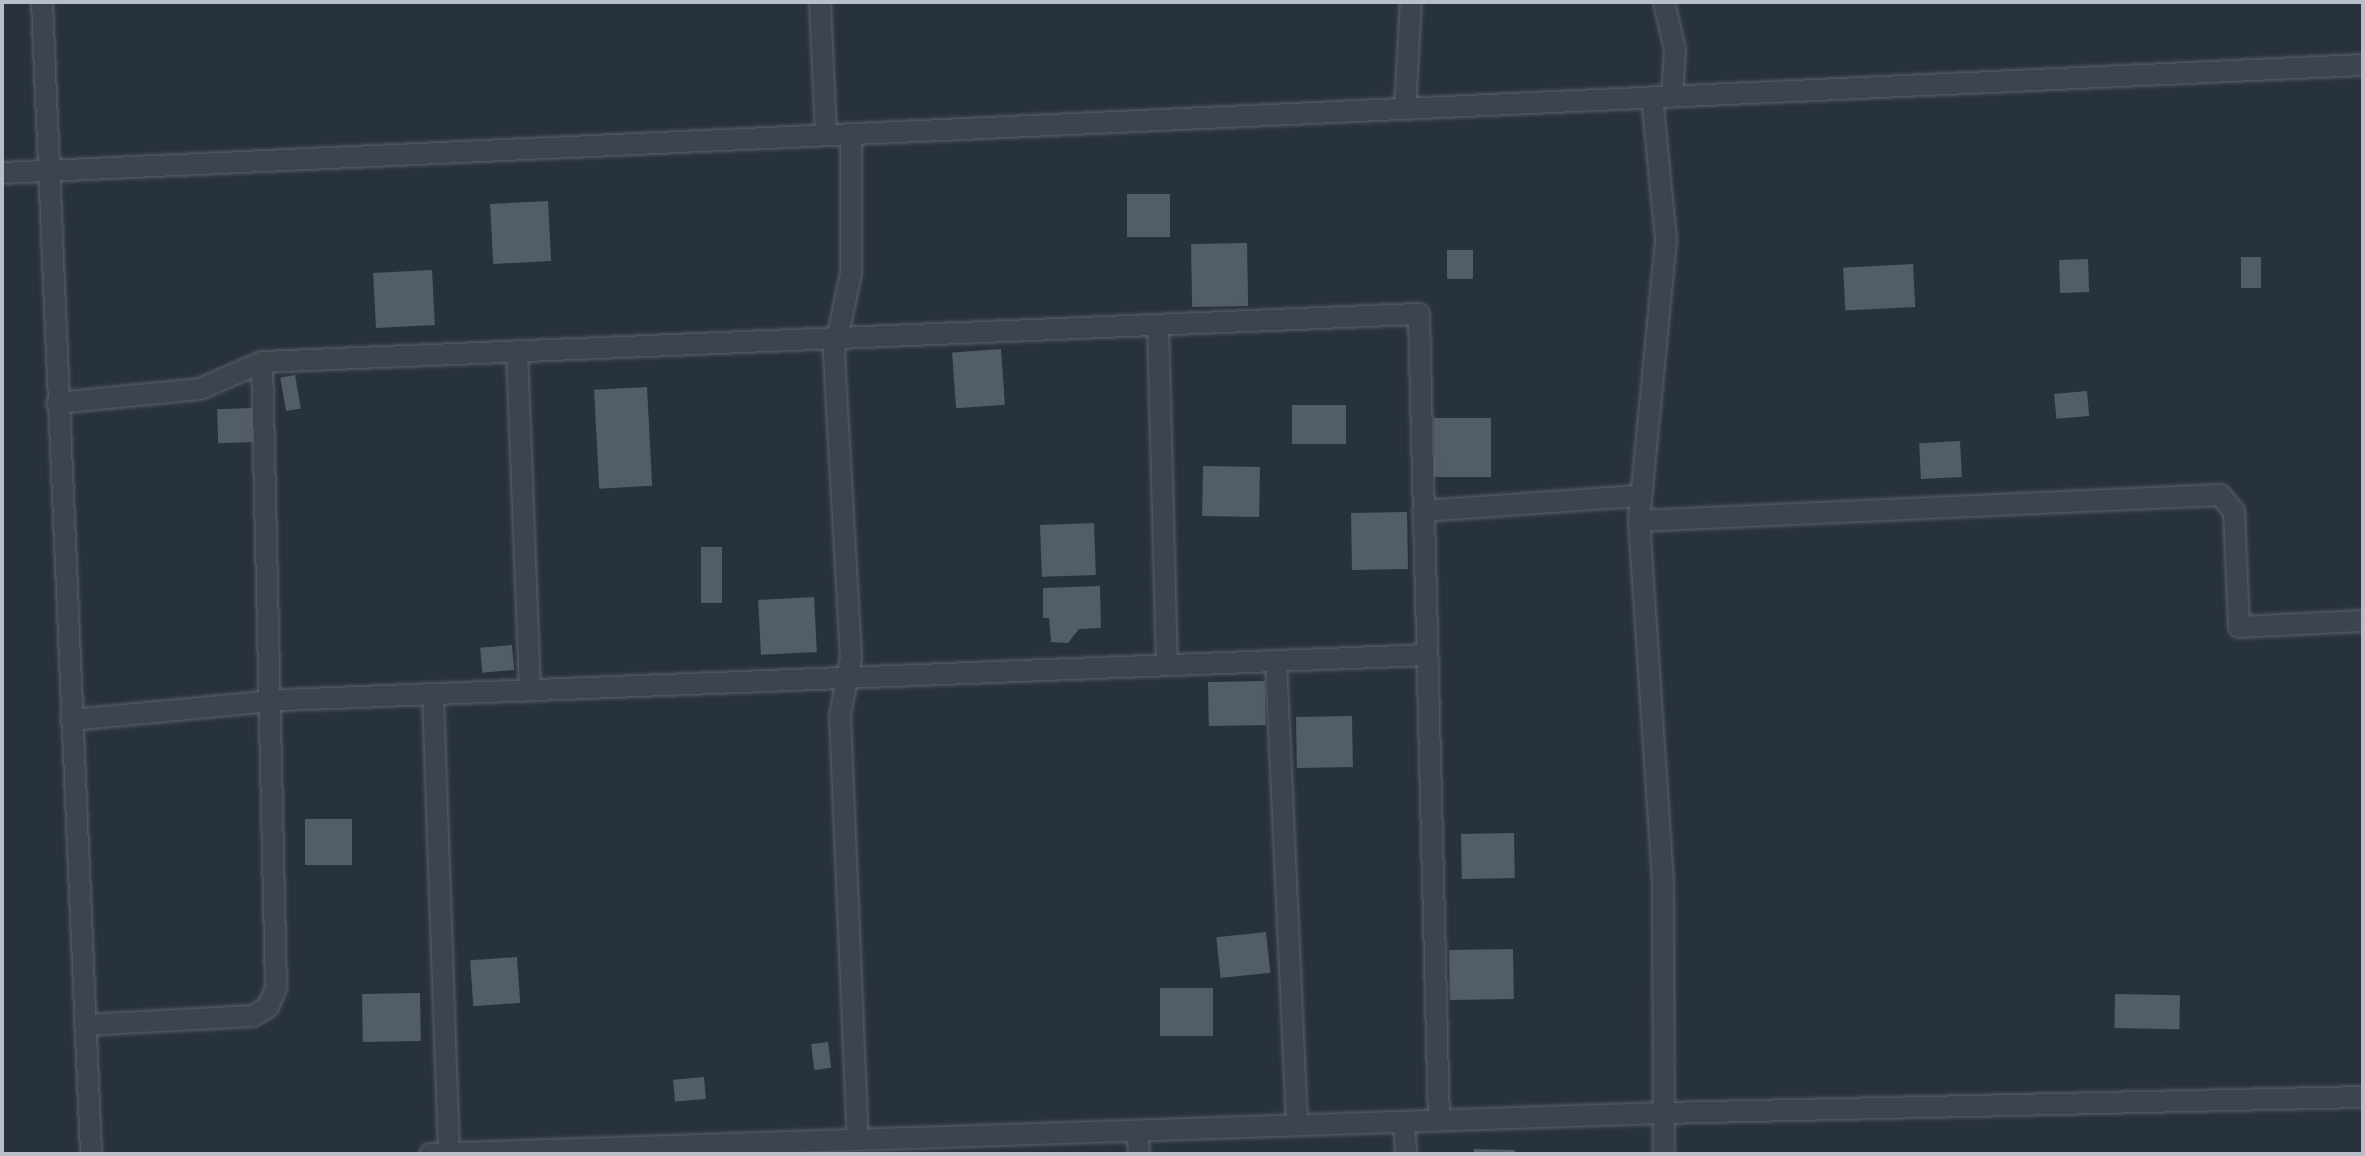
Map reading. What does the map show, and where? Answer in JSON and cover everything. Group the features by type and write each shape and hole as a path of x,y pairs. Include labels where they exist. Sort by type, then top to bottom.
{"street":[{"path":"42,2 46,170 91,1154"},
{"path":"820,2 826,135"},
{"path":"1405,108 1411,2"},
{"path":"1664,2 1675,50 1662,97 1666,240 1639,521 1663,883 1664,1154"},
{"path":"2,173 2363,65"},
{"path":"851,134 851,273 834,354 851,657 840,716 858,1140"},
{"path":"57,403 200,389 262,362 1419,314 1439,1120"},
{"path":"1158,325 1167,665"},
{"path":"517,351 530,691"},
{"path":"85,1025 253,1016 268,1007 276,988 262,362"},
{"path":"1639,521 2220,495 2234,511 2239,627 2363,621"},
{"path":"1423,511 1640,496"},
{"path":"71,720 270,702 1426,655"},
{"path":"1276,661 1297,1125"},
{"path":"433,695 449,1153"},
{"path":"430,1154 621,1151 1663,1113 2363,1097"},
{"path":"1404,1122 1406,1154"},
{"path":"1137,1131 1139,1154"}],"building":[{"path":"1127,194 1170,194 1170,237 1127,237"},
{"path":"548,201 551,261 493,264 490,204"},
{"path":"1247,243 1248,306 1192,307 1191,244"},
{"path":"1447,250 1473,250 1473,279 1447,279"},
{"path":"2241,257 2261,257 2261,288 2241,288"},
{"path":"2088,259 2089,292 2060,293 2059,260"},
{"path":"1913,264 1915,307 1845,311 1843,268"},
{"path":"432,270 435,325 376,328 373,273"},
{"path":"1001,349 1005,405 956,408 952,352"},
{"path":"295,375 301,408 286,411 280,378"},
{"path":"647,387 652,486 599,489 594,390"},
{"path":"2087,391 2089,416 2056,419 2054,394"},
{"path":"1292,405 1346,405 1346,444 1292,444"},
{"path":"252,408 253,442 218,443 217,409"},
{"path":"1434,418 1491,418 1491,477 1434,477"},
{"path":"1960,441 1962,477 1921,479 1919,443"},
{"path":"1203,466 1260,467 1259,517 1202,516"},
{"path":"1407,512 1408,569 1352,570 1351,513"},
{"path":"1094,523 1096,575 1042,577 1040,525"},
{"path":"701,547 722,547 722,603 701,603"},
{"path":"1100,586 1101,628 1079,629 1068,643 1051,642 1049,618 1043,618 1043,588"},
{"path":"814,597 817,652 761,655 758,600"},
{"path":"512,645 514,670 482,673 480,648"},
{"path":"1265,681 1266,725 1209,726 1208,682"},
{"path":"1352,716 1353,767 1297,768 1296,717"},
{"path":"305,819 352,819 352,865 305,865"},
{"path":"1514,833 1515,878 1462,879 1461,834"},
{"path":"1266,932 1270,973 1221,978 1216,937"},
{"path":"1513,949 1514,999 1450,1000 1449,950"},
{"path":"517,957 520,1003 473,1006 470,960"},
{"path":"1160,988 1213,988 1213,1036 1160,1036"},
{"path":"420,993 421,1041 363,1042 362,994"},
{"path":"2115,994 2180,995 2179,1029 2114,1028"},
{"path":"828,1042 831,1068 814,1070 811,1044"},
{"path":"704,1077 706,1099 675,1102 673,1080"},
{"path":"1474,1149 1515,1150 1515,1154 1474,1154"}]}
